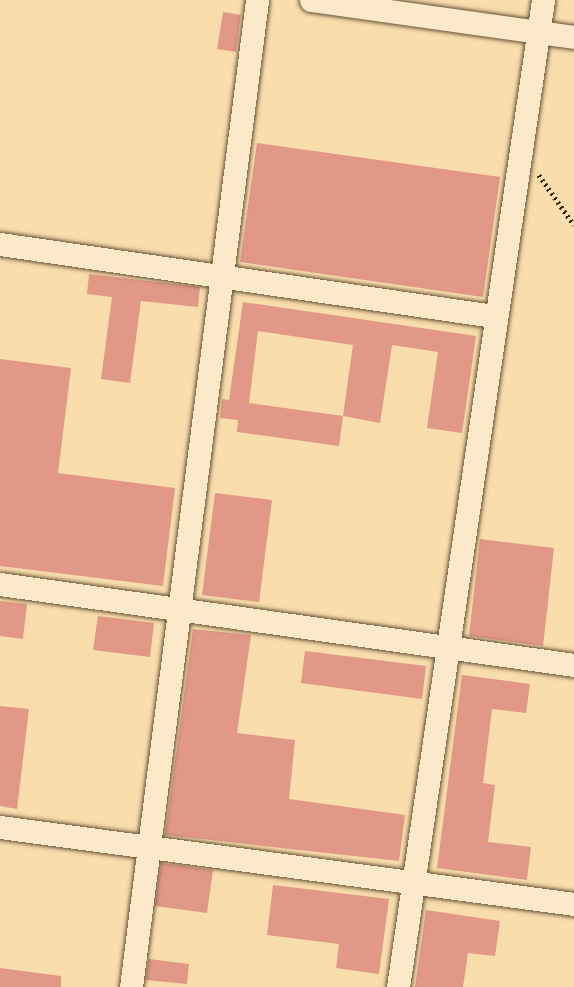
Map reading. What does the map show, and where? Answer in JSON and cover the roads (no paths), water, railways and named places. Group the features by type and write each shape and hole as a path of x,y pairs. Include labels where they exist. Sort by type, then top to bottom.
{"street":[{"path":"131,987 257,0"},
{"path":"311,0 574,37"},
{"path":"398,987 542,0"},
{"path":"0,244 494,316"},
{"path":"0,584 574,665"},
{"path":"0,827 574,904"}]}
